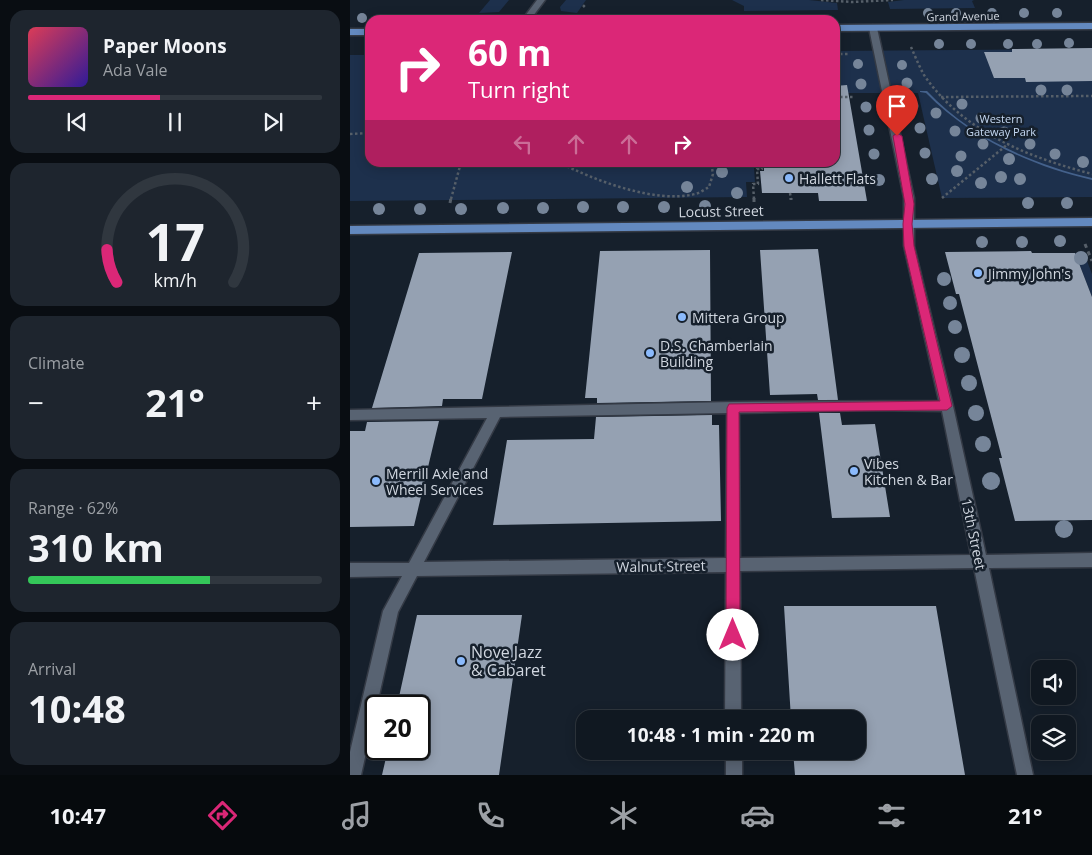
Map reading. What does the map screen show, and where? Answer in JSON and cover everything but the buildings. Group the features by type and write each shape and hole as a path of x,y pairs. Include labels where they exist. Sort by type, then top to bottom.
{"main road":[{"name":"Grand Avenue","path":"840,28 1092,26"},
{"path":"350,32 365,32"},
{"name":"Locust Street","path":"350,230 1092,222"}],"street":[{"path":"530,15 541,0"},
{"name":"13th Street","path":"873,28 909,198 909,246 947,406 1025,775"},
{"path":"350,415 947,406"},
{"path":"733,408 733,710"},
{"path":"353,775 391,611 496,413"},
{"name":"Walnut Street","path":"350,570 1092,560"},
{"path":"734,760 734,775"}],"path":[{"path":"821,0 840,2 893,0"},
{"path":"884,1 885,6"},
{"path":"911,48 917,65 925,78 940,97 959,114 1007,145 1054,163 1092,174"},
{"path":"840,54 848,54"},
{"path":"940,97 1092,96"},
{"path":"840,97 855,97"},
{"path":"350,134 365,133"},
{"path":"942,198 1007,145"},
{"path":"450,203 460,167"},
{"path":"567,167 593,178 629,188 684,197 696,195 709,187 713,174 712,167"},
{"path":"754,205 753,184 758,184 757,169 762,169 762,167"},
{"path":"790,193 791,200"},
{"path":"1085,244 1092,261"}],"green space":[{"path":"490,0 509,0 499,12 479,13"},
{"path":"566,0 586,0 577,13 561,11 560,7"},
{"path":"732,0 809,0 837,3 838,10 744,11 744,6"},
{"path":"904,0 974,0 972,1 975,8 890,9 888,2"},
{"name":"Western Gateway Park","path":"1092,49 1092,197 942,198 918,93 840,93 840,51"},
{"path":"350,55 365,55 365,167 760,167 754,168 755,182 746,182 747,197 350,201"},
{"path":"1075,253 1084,253 1092,274 1092,297"}],"shaded area":[{"path":"920,91 927,91 962,122 1003,146 1047,165 1092,178 1092,180 1047,167 1003,148 962,124 926,93"}],"place":[{"name":"Hallett Flats","path":"789,178"},
{"name":"Jimmy John's","path":"978,273"},
{"name":"Mittera Group","path":"682,317"},
{"name":"D.S. Chamberlain Building","path":"650,353"},
{"name":"Vibes Kitchen & Bar","path":"854,471"},
{"name":"Merrill Axle and Wheel Services","path":"376,481"},
{"name":"Nove Jazz & Cabaret","path":"461,661"}],"route":[{"path":"733,635 733,408 870,405 947,406 909,246 908,224 910,204 897,136"}]}
